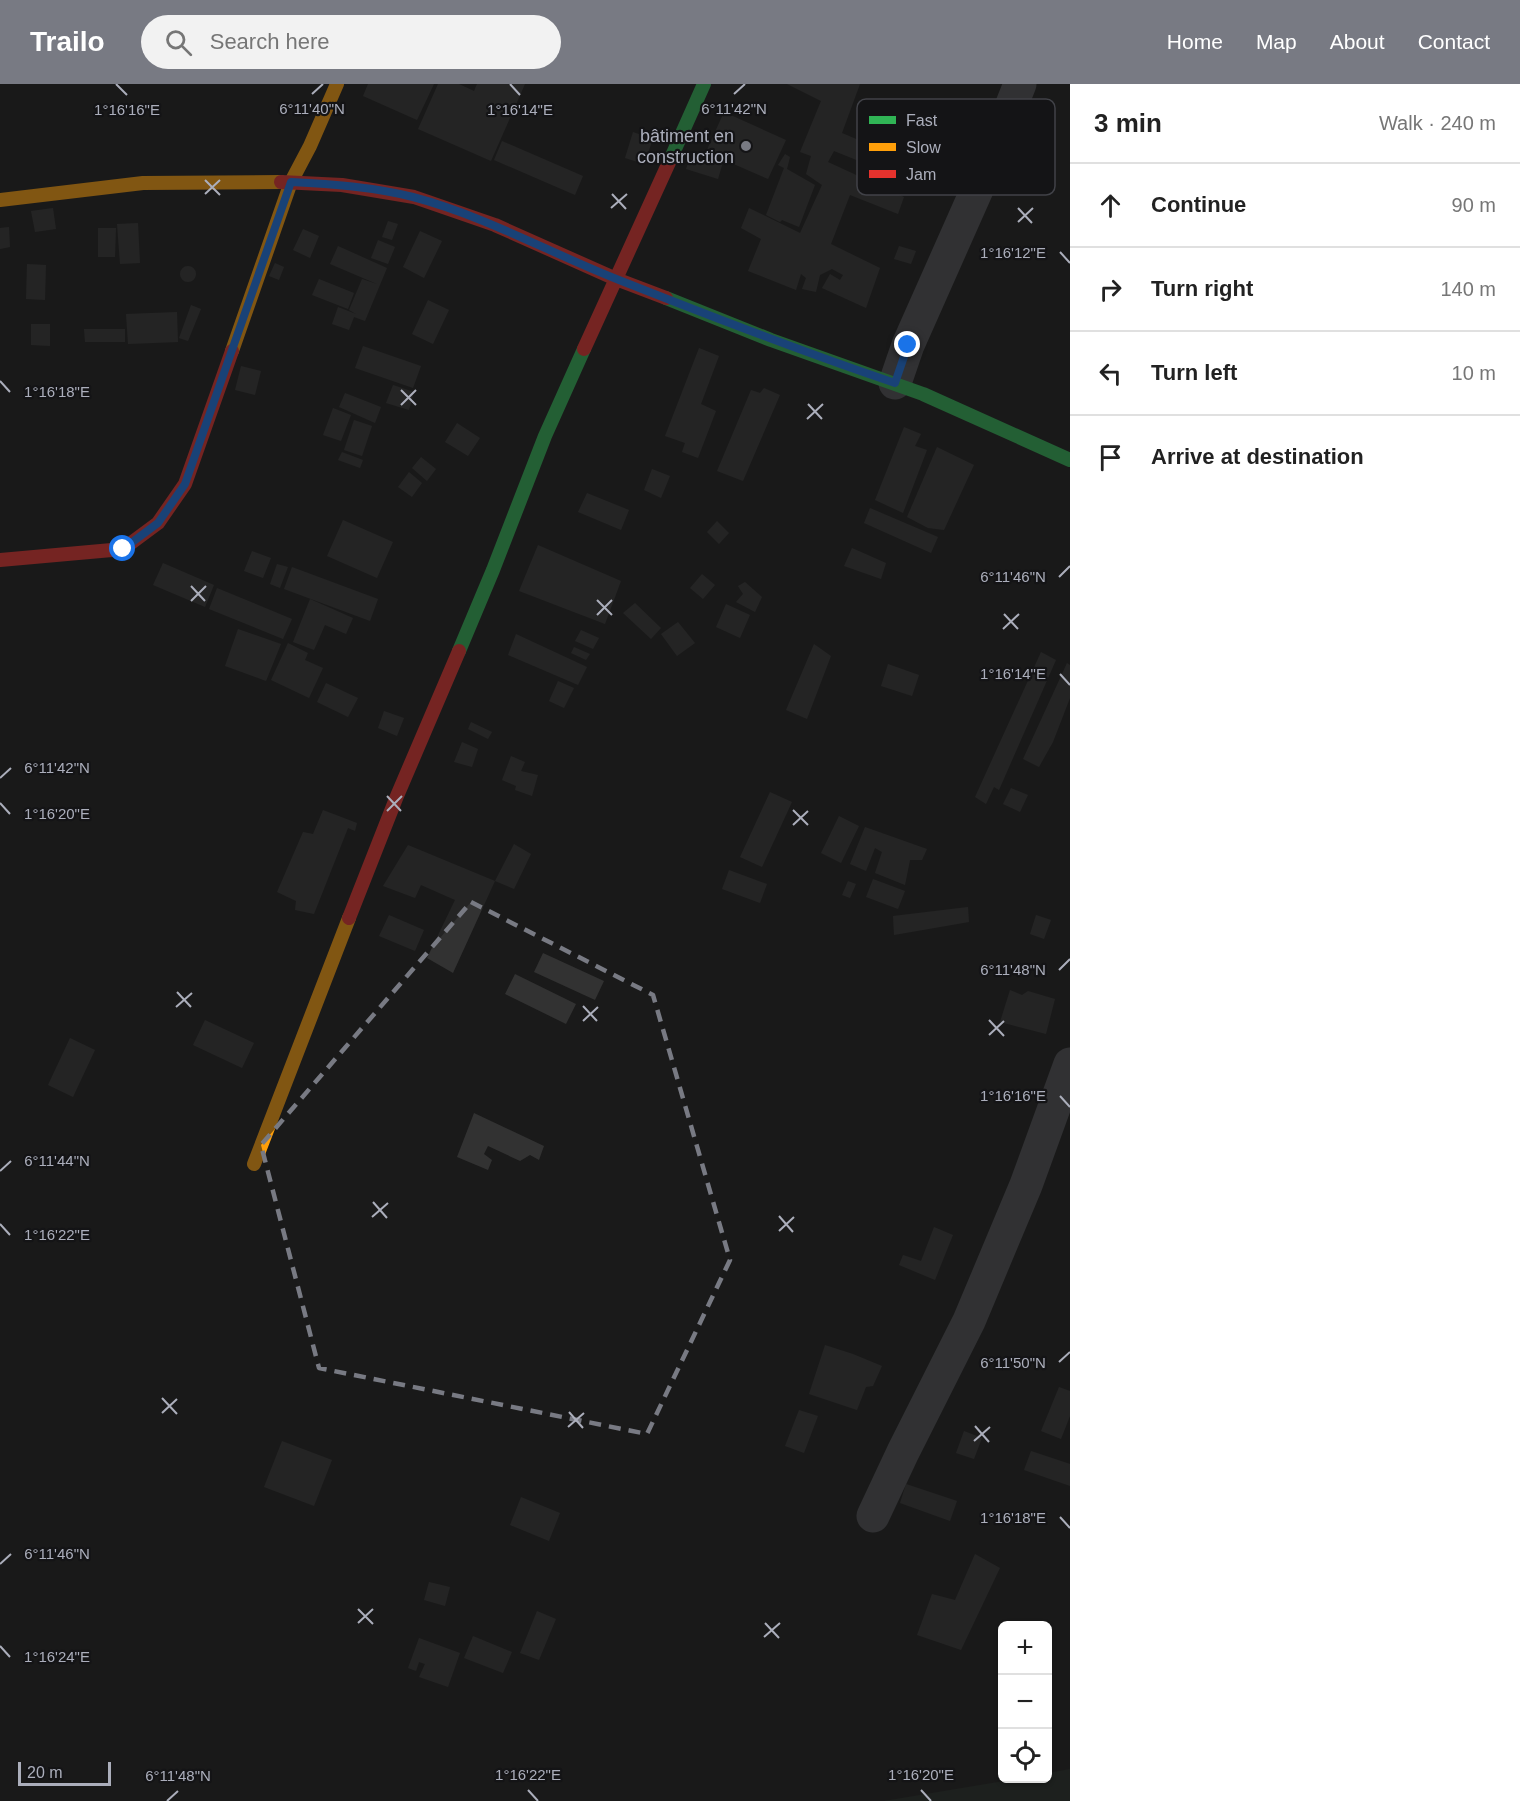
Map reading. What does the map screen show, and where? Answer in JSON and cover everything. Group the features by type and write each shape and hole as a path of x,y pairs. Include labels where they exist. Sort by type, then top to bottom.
{"street":[{"path":"0,560 123,549 158,523 185,484 291,182 310,146 337,84"},
{"path":"254,1164 397,796 493,570 545,436 704,84"},
{"path":"1014,99 1020,84"},
{"path":"0,200 143,183 291,182 342,185 414,197 495,225 616,279 771,340 895,383 1070,460"},
{"path":"895,383 908,345 974,195"},
{"path":"873,1516 969,1321 1026,1185 1070,1064"}],"highlighted area":[{"path":"471,902 653,995 730,1260 647,1434 319,1368 261,1145"}],"shaded area":[{"path":"1070,1769 1070,1801 884,1801 998,1782 1052,1783 1052,1772"}],"building":[{"path":"368,84 434,84 417,120 363,96"},
{"path":"438,84 459,84 474,91 477,84 525,84 491,161 418,129"},
{"path":"787,84 860,84 842,133 857,139 857,160 834,151 828,162 857,175 857,195 900,195 904,197 898,214 850,195 831,244 880,268 866,308 822,288 830,274 840,280 843,275 832,269 820,275 816,292 802,289 806,278 801,274 796,290 748,271 761,239 741,228 749,208 800,233 822,185 806,174 811,156 800,152 821,101"},
{"name":"bâtiment en construction","path":"724,112 786,140 768,179 706,152"},
{"path":"633,132 653,139 644,164 625,158"},
{"path":"502,141 583,176 575,195 494,160"},
{"path":"692,152 723,162 718,179 686,169"},
{"path":"785,154 790,157 787,169 815,185 799,227 766,215 784,168 778,165"},
{"path":"53,208 56,229 35,232 31,211"},
{"path":"388,221 398,224 392,240 382,237"},
{"path":"138,223 140,263 120,264 117,224"},
{"path":"9,227 10,247 0,249 0,228"},
{"path":"98,228 116,228 115,257 98,257"},
{"path":"303,229 319,236 310,258 293,250"},
{"path":"420,231 442,241 424,278 403,267"},
{"path":"378,240 395,247 388,264 371,258"},
{"path":"338,246 387,268 365,321 354,317 349,330 332,324 338,307 356,314 349,310 362,279 377,284 330,264"},
{"path":"899,246 916,251 911,264 894,259"},
{"path":"275,263 284,267 279,280 269,276"},
{"path":"27,264 46,265 45,300 26,299"},
{"path":"188,266 196,274 188,282 180,274"},
{"path":"319,279 354,293 348,309 312,295"},
{"path":"428,300 449,310 433,344 412,334"},
{"path":"191,305 201,309 188,341 179,338"},
{"path":"177,312 178,342 128,344 126,314"},
{"path":"31,324 50,324 50,346 31,345"},
{"path":"84,329 125,329 125,342 85,342"},
{"path":"363,346 421,366 413,388 355,368"},
{"path":"699,348 719,356 701,404 716,411 698,458 682,452 685,443 665,436"},
{"path":"241,366 261,371 255,395 235,390"},
{"path":"393,385 414,392 409,410 386,403"},
{"path":"764,388 780,395 743,481 717,471 751,390 760,393"},
{"path":"345,393 381,407 375,423 339,407"},
{"path":"333,408 351,415 341,441 323,435"},
{"path":"354,420 372,426 362,456 344,450"},
{"path":"457,423 480,438 468,456 445,442"},
{"path":"904,427 921,434 915,446 927,450 903,513 875,500"},
{"path":"937,447 974,465 944,530 928,528 907,517"},
{"path":"342,452 363,460 360,468 338,460"},
{"path":"421,457 436,469 427,481 412,468"},
{"path":"652,469 670,476 661,498 644,490"},
{"path":"409,472 422,483 412,497 398,487"},
{"path":"587,493 629,510 621,530 578,512"},
{"path":"870,508 938,537 931,553 864,523"},
{"path":"343,520 393,542 377,578 327,556"},
{"path":"717,521 729,533 719,544 707,532"},
{"path":"538,545 621,581 605,624 519,591"},
{"path":"852,548 886,563 881,579 844,566"},
{"path":"252,551 271,558 263,578 244,571"},
{"path":"163,563 214,585 205,607 153,585"},
{"path":"277,564 288,567 280,588 270,584"},
{"path":"292,567 378,599 370,621 284,589"},
{"path":"702,574 715,585 703,599 690,588"},
{"path":"745,582 762,597 755,612 736,602 743,594 738,586"},
{"path":"217,588 292,619 283,639 209,609"},
{"path":"310,599 353,618 346,634 325,625 314,650 293,642"},
{"path":"635,603 661,628 651,639 623,613"},
{"path":"726,604 750,615 740,638 716,627"},
{"path":"678,622 695,643 677,656 661,634"},
{"path":"238,629 281,644 266,681 225,666"},
{"path":"581,630 599,638 593,649 575,641"},
{"path":"516,634 587,667 578,685 508,655"},
{"path":"288,643 308,653 305,660 323,668 309,698 271,680"},
{"path":"814,644 831,656 807,719 786,710"},
{"path":"574,647 590,654 586,660 571,653"},
{"path":"1041,652 1056,660 999,790 994,787 986,804 975,797"},
{"path":"1067,663 1070,665 1070,698 1053,742 1039,767 1023,759"},
{"path":"888,664 919,675 912,696 881,686"},
{"path":"558,681 574,688 564,708 549,701"},
{"path":"326,683 358,698 348,717 317,702"},
{"path":"384,711 404,718 397,736 378,728"},
{"path":"471,722 492,732 488,739 468,729"},
{"path":"462,742 478,749 472,767 454,762"},
{"path":"511,756 525,762 521,771 538,775 532,796 515,790 516,786 502,780"},
{"path":"1011,788 1028,795 1020,812 1003,804"},
{"path":"770,792 792,802 762,867 740,857"},
{"path":"323,810 357,823 355,831 348,828 314,914 295,910 296,901 277,892 303,832 313,834"},
{"path":"839,816 859,826 841,863 821,853"},
{"path":"865,827 927,849 922,860 910,860 905,885 875,873 882,852 875,848 866,871 850,864"},
{"path":"514,844 531,854 514,889 495,881"},
{"path":"408,845 495,881 453,973 427,958 455,900 421,885 415,898 383,886"},
{"path":"729,870 767,884 760,903 722,889"},
{"path":"873,879 905,891 898,909 866,897"},
{"path":"848,881 856,884 850,898 842,895"},
{"path":"968,907 969,922 894,935 893,916"},
{"path":"389,915 424,930 415,951 379,936"},
{"path":"1036,915 1051,920 1044,939 1030,934"},
{"path":"543,953 604,981 595,1000 534,972"},
{"path":"515,974 576,1004 566,1024 505,994"},
{"path":"1010,990 1022,995 1028,991 1055,999 1046,1034 1000,1022"},
{"path":"205,1020 254,1043 242,1068 193,1045"},
{"path":"70,1038 95,1050 73,1097 48,1085"},
{"path":"474,1113 544,1146 539,1160 530,1155 520,1161 488,1146 484,1154 492,1160 488,1170 457,1157"},
{"path":"934,1227 953,1235 935,1280 899,1265 903,1255 921,1261"},
{"path":"825,1345 882,1366 873,1386 866,1387 857,1410 809,1394"},
{"path":"1059,1387 1070,1391 1070,1416 1061,1439 1041,1431"},
{"path":"799,1410 818,1416 804,1453 785,1446"},
{"path":"964,1431 982,1438 974,1459 956,1453"},
{"path":"282,1441 332,1460 314,1506 264,1487"},
{"path":"1031,1451 1070,1464 1070,1486 1024,1470"},
{"path":"906,1484 957,1501 950,1521 900,1503"},
{"path":"521,1497 560,1513 549,1541 510,1525"},
{"path":"975,1554 1000,1568 961,1650 917,1635 932,1594 955,1600"},
{"path":"429,1582 450,1587 445,1606 424,1600"},
{"path":"537,1611 556,1619 539,1660 520,1653"},
{"path":"473,1636 512,1652 503,1673 464,1658"},
{"path":"419,1638 460,1653 448,1687 419,1677 425,1664 419,1662 416,1671 408,1668"}],"traffic: fast":[{"path":"671,158 704,84"},
{"path":"666,298 771,340 923,394 1070,460"},
{"path":"459,651 545,436 584,349"}],"traffic: slow":[{"path":"232,351 291,182 310,146 337,84"},
{"path":"0,200 143,183 281,182"},
{"path":"254,1164 349,918"}],"traffic: jam":[{"path":"584,349 671,158"},
{"path":"281,182 342,185 414,197 495,225 616,279 666,298"},
{"path":"0,560 123,549 158,523 185,484 232,351"},
{"path":"349,918 397,796 459,651"}],"place":[{"name":"bâtiment en construction","path":"746,146"}],"route":[{"path":"123,549 158,523 185,484 291,182 342,185 414,197 495,225 616,279 771,340 895,383 908,345"}]}
